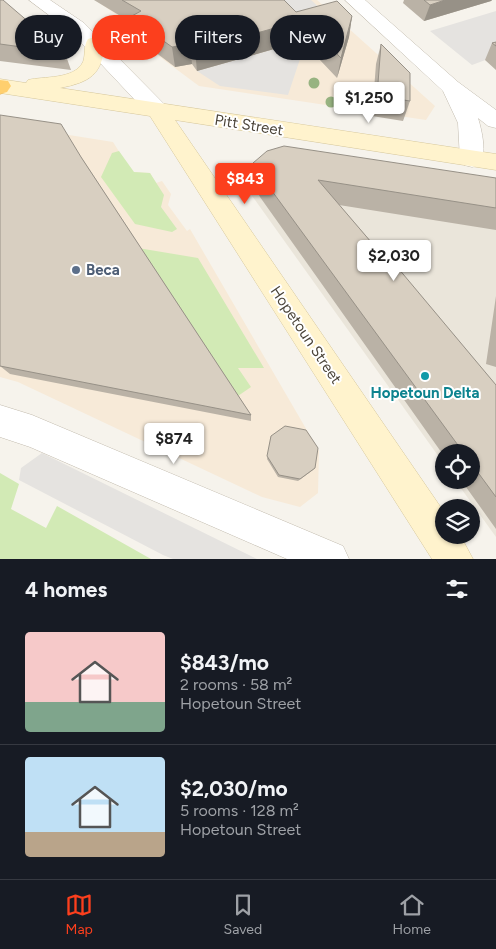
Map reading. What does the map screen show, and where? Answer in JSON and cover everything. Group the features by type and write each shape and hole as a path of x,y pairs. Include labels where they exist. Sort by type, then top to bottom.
{"main road":[{"path":"3,87 59,82 84,73 94,60"},
{"name":"Pitt Street","path":"3,87 496,162"},
{"name":"Hopetoun Street","path":"158,112 454,559"}],"street":[{"path":"38,0 77,27 92,40"},
{"path":"354,0 451,87 479,106 496,121"},
{"path":"111,60 158,112"},
{"path":"451,87 465,111 470,126 472,159"},
{"path":"0,422 32,431 330,559"}],"shaded area":[{"path":"95,0 317,0 334,15 270,15 270,60 344,60 344,24 435,106 426,120 199,86 164,60 165,15 133,15 128,11 117,15"},
{"path":"268,0 311,0 327,15 282,15"},
{"path":"496,11 496,56 472,65 430,31"},
{"path":"270,50 270,60 300,60 288,95 220,86 197,71 236,60 260,60 260,53"},
{"path":"0,124 113,142 132,172 150,173 156,183 162,181 171,194 168,205 187,231 190,229 319,451 318,493 300,507 262,497 18,382 0,377"},
{"path":"263,170 496,199 496,537 480,515 480,499 469,499 461,489 480,489 480,444 435,444 435,451 250,193 251,181"},
{"path":"42,453 257,559 173,559 163,555 19,480 21,468"}],"green space":[{"path":"119,151 134,172 150,173 164,195 161,207 177,229 172,232 135,224 101,177 112,153"},
{"path":"138,248 198,258 264,368 238,368 251,387 235,398"},
{"path":"0,473 19,484 11,509 46,528 57,506 151,559 0,559"}],"building":[{"path":"0,0 3,0 21,15 15,15 15,46 0,44"},
{"path":"122,0 284,0 296,12 337,1 352,16 344,47 344,15 270,15 270,29 260,32 260,15 175,15 175,46 172,47 165,42 165,15 134,15 141,11"},
{"path":"424,0 445,0 430,5"},
{"path":"381,44 410,73 410,101 377,96"},
{"name":"Beca","path":"0,115 61,124 251,415 0,366"},
{"path":"284,146 496,178 496,208 318,180 395,270 398,268 496,385 496,497 480,475 480,444 457,444 261,176 253,163 267,151"},
{"path":"285,426 306,430 318,448 315,468 300,479 279,475 267,456 271,436"}],"place":[{"name":"Beca","path":"76,270"},
{"name":"Hopetoun Delta","path":"425,376"}]}
